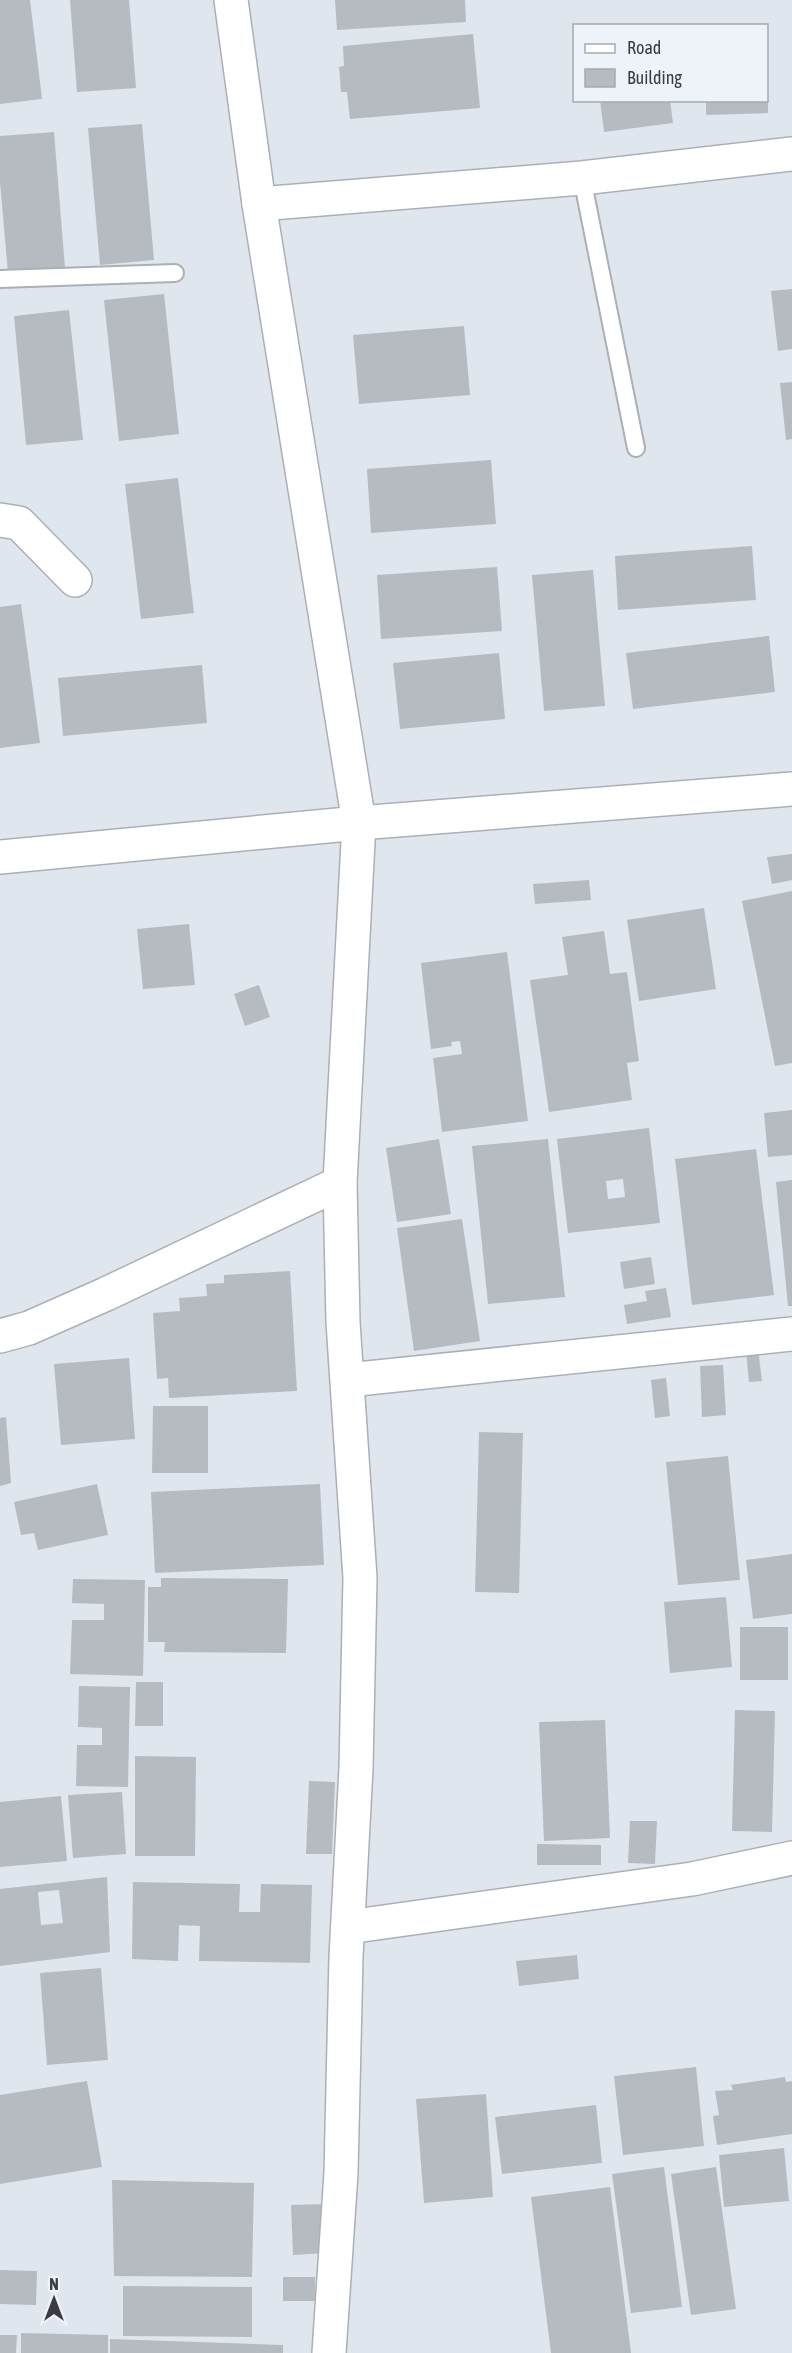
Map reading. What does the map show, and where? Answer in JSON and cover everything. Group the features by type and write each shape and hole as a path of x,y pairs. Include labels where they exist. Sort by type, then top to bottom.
{"street":[{"path":"231,0 259,204 359,823 340,1183 343,1322 360,1578 356,1768 348,1927 341,2173 329,2353"},
{"path":"259,204 582,178 792,154"},
{"path":"0,520 19,523 75,580"},
{"path":"0,857 359,823 792,789"},
{"path":"0,1336 29,1328 106,1294 340,1183"},
{"path":"348,1380 792,1334"},
{"path":"348,1927 692,1879 792,1858"}],"lane":[{"path":"582,178 636,448"},
{"path":"0,279 176,273"}],"building":[{"path":"0,0 30,0 42,99 0,104"},
{"path":"70,0 129,0 136,88 77,92"},
{"path":"335,0 465,0 466,22 337,30"},
{"path":"473,34 480,108 350,119 347,92 341,92 339,67 344,66 343,46"},
{"path":"600,102 670,102 673,123 604,132"},
{"path":"706,102 768,102 768,113 706,115"},
{"path":"142,124 154,260 100,265 88,128"},
{"path":"54,132 65,268 8,273 0,182 0,136"},
{"path":"792,289 792,349 778,351 771,291"},
{"path":"164,294 179,434 119,441 104,300"},
{"path":"69,310 83,440 26,445 14,316"},
{"path":"464,326 470,395 359,404 353,335"},
{"path":"792,382 792,439 786,440 780,383"},
{"path":"491,460 496,524 371,533 367,469"},
{"path":"178,478 194,613 141,619 125,484"},
{"path":"752,546 756,600 618,610 615,556"},
{"path":"497,567 502,631 381,639 377,575"},
{"path":"593,570 605,706 544,711 532,575"},
{"path":"21,604 40,743 0,748 0,607"},
{"path":"769,636 775,692 633,709 626,653"},
{"path":"499,653 505,719 400,729 393,663"},
{"path":"202,665 207,723 63,736 58,678"},
{"path":"792,854 792,880 772,884 767,857"},
{"path":"589,880 591,900 535,904 533,884"},
{"path":"792,891 792,1063 775,1066 742,901"},
{"path":"704,908 716,989 639,1001 627,920"},
{"path":"189,924 195,985 143,989 137,929"},
{"path":"604,931 610,974 627,972 639,1061 627,1063 632,1100 549,1112 530,980 568,975 562,937"},
{"path":"507,952 528,1121 442,1132 433,1058 462,1054 460,1041 451,1042 452,1046 431,1049 421,963"},
{"path":"259,985 270,1017 245,1026 234,994"},
{"path":"792,1110 792,1155 768,1157 764,1113"},
{"path":"649,1128 660,1223 568,1233 557,1139","holes":["623,1179 625,1197 608,1199 606,1181"]},
{"path":"439,1139 451,1214 397,1222 386,1148"},
{"path":"548,1139 565,1297 488,1304 472,1146"},
{"path":"756,1149 774,1295 692,1305 675,1159"},
{"path":"792,1180 792,1306 788,1306 776,1182"},
{"path":"462,1219 480,1341 414,1351 397,1228"},
{"path":"651,1257 655,1284 624,1289 620,1262"},
{"path":"290,1271 297,1391 169,1398 168,1378 157,1379 153,1313 180,1311 179,1298 207,1296 206,1284 224,1283 224,1275"},
{"path":"666,1288 671,1317 627,1324 624,1305 647,1301 645,1291"},
{"path":"758,1349 762,1381 749,1382 746,1351"},
{"path":"129,1358 135,1439 61,1445 54,1364"},
{"path":"723,1365 726,1415 702,1417 700,1366"},
{"path":"666,1378 670,1416 655,1418 651,1380"},
{"path":"153,1406 208,1406 208,1473 152,1473"},
{"path":"6,1417 11,1483 0,1486 0,1418"},
{"path":"479,1432 523,1433 519,1593 475,1592"},
{"path":"728,1456 740,1580 678,1585 666,1462"},
{"path":"97,1484 108,1535 38,1550 34,1533 21,1535 14,1502"},
{"path":"320,1484 324,1565 155,1573 151,1492"},
{"path":"792,1554 792,1614 753,1619 746,1560"},
{"path":"161,1578 288,1579 286,1653 164,1652 165,1642 148,1642 148,1587 161,1587"},
{"path":"73,1579 145,1580 143,1676 70,1674 72,1620 104,1620 104,1604 72,1603"},
{"path":"726,1597 732,1667 670,1673 664,1602"},
{"path":"740,1627 788,1627 788,1680 740,1680"},
{"path":"136,1682 163,1682 163,1726 135,1726"},
{"path":"79,1686 130,1687 128,1787 76,1786 77,1745 102,1745 102,1728 78,1727"},
{"path":"735,1710 775,1711 772,1832 732,1831"},
{"path":"605,1720 610,1838 544,1841 539,1722"},
{"path":"135,1756 196,1757 195,1856 135,1856"},
{"path":"309,1781 335,1782 332,1854 306,1854"},
{"path":"122,1792 126,1854 73,1858 68,1795"},
{"path":"61,1796 67,1861 0,1867 0,1802"},
{"path":"630,1821 657,1821 655,1864 628,1863"},
{"path":"537,1844 601,1845 601,1865 537,1865"},
{"path":"107,1877 110,1952 0,1966 0,1889","holes":["59,1890 63,1923 41,1925 38,1892"]},
{"path":"133,1882 240,1884 239,1912 260,1912 261,1884 312,1885 310,1963 199,1961 200,1926 179,1925 178,1961 132,1959"},
{"path":"577,1955 579,1979 519,1986 516,1961"},
{"path":"101,1968 108,2060 47,2065 40,1973"},
{"path":"696,2067 704,2146 623,2155 614,2076"},
{"path":"785,2077 786,2082 792,2081 792,2134 717,2145 713,2116 719,2115 715,2091 733,2090 731,2085"},
{"path":"87,2081 102,2167 0,2184 0,2095"},
{"path":"486,2094 493,2197 424,2203 416,2099"},
{"path":"596,2105 602,2163 502,2174 495,2117"},
{"path":"784,2148 789,2201 724,2207 719,2155"},
{"path":"664,2167 682,2307 631,2313 612,2174"},
{"path":"716,2167 736,2309 691,2315 671,2174"},
{"path":"112,2180 254,2183 252,2277 114,2276"},
{"path":"610,2187 631,2353 551,2353 531,2197"},
{"path":"325,2204 326,2253 293,2255 291,2205"},
{"path":"0,2270 37,2271 36,2305 0,2304"},
{"path":"283,2277 315,2277 315,2301 283,2301"},
{"path":"123,2286 252,2287 252,2337 123,2336"},
{"path":"21,2333 108,2335 108,2353 21,2353"},
{"path":"0,2335 17,2335 16,2353 0,2353"},
{"path":"110,2339 283,2345 283,2353 110,2353"}]}
